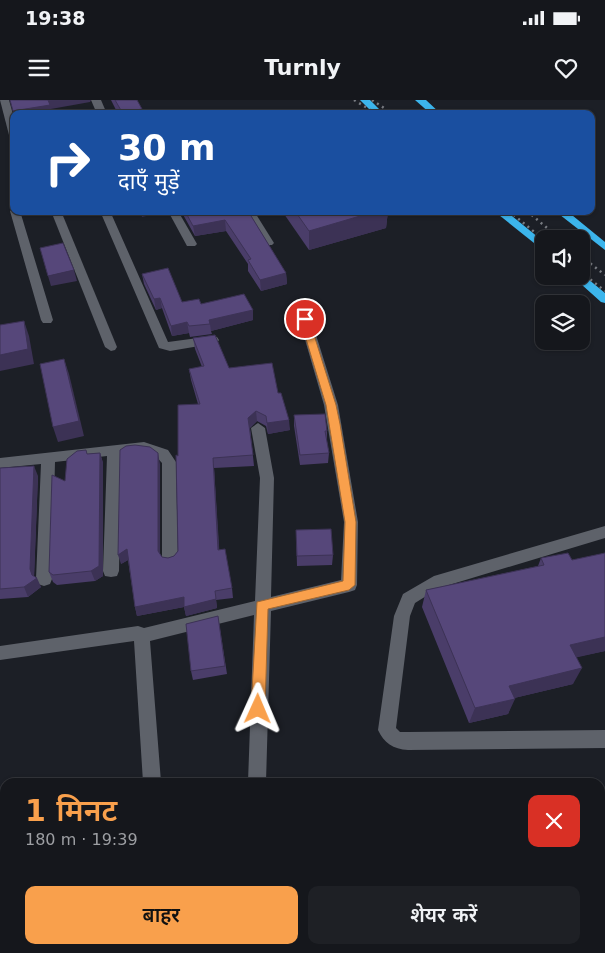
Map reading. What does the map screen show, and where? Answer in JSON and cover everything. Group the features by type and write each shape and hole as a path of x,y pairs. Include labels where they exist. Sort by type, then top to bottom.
{"highway":[{"path":"365,100 376,110"},
{"path":"420,100 432,110"},
{"path":"504,215 535,241"},
{"path":"565,215 605,247"},
{"path":"590,280 605,290"},
{"path":"589,285 605,299"}],"street":[{"path":"4,100 10,121"},
{"path":"13,215 47,320"},
{"path":"58,215 111,348"},
{"path":"107,215 164,345 170,348 214,340"},
{"path":"175,215 191,244"},
{"path":"251,215 268,243"},
{"path":"0,653 135,632 141,636 349,585 351,522 335,424 305,319"},
{"path":"257,778 267,478 258,428"},
{"path":"0,463 144,447 163,454 169,462 170,560"},
{"path":"111,571 114,450"},
{"path":"44,579 48,458"},
{"path":"605,532 434,584 409,599 402,616 387,730 390,736 398,740 412,742 605,739"},
{"path":"141,636 152,778"}],"building":[{"path":"10,100 48,100 50,105 19,110 13,110"},
{"path":"115,100 137,100 142,109 135,110 121,110"},
{"path":"187,215 250,215 286,273 260,280 248,260 251,259 225,220 193,226"},
{"path":"298,215 363,215 309,231"},
{"path":"63,243 74,270 48,276 40,248"},
{"path":"168,268 182,302 199,299 201,304 244,294 253,310 209,320 210,324 189,326 187,322 171,326 160,298 154,299 142,274"},
{"path":"24,321 28,349 0,355 0,325"},
{"path":"215,335 229,368 272,363 278,393 281,393 289,420 267,423 266,416 256,411 248,418 253,455 213,458 218,550 225,549 232,588 215,591 216,599 184,607 184,597 135,607 127,549 118,555 120,450 126,446 135,445 150,447 158,453 158,551 162,557 174,556 178,551 176,455 178,456 178,405 200,404 189,369 204,366 193,338"},
{"path":"64,359 79,421 53,427 40,364"},
{"path":"325,414 327,431 325,431 329,453 300,455 294,415"},
{"path":"86,450 87,454 100,453 99,566 91,571 53,575 49,572 52,475 65,481 67,459 77,451"},
{"path":"34,466 30,569 32,575 37,578 24,587 0,589 0,468"},
{"path":"331,529 333,555 297,556 296,530"},
{"path":"568,553 572,560 605,553 605,637 570,645 582,668 509,686 515,699 475,708 426,590 544,565 541,558"},
{"path":"218,616 225,666 191,671 186,624"}],"railway":[{"path":"354,100 370,110"},
{"path":"372,100 387,110"},
{"path":"514,215 535,233"},
{"path":"532,215 549,230"},
{"path":"590,263 605,275"},
{"path":"590,279 605,291"}],"route":[{"path":"258,709 262,606 349,585 351,522 335,424 305,319"}]}
